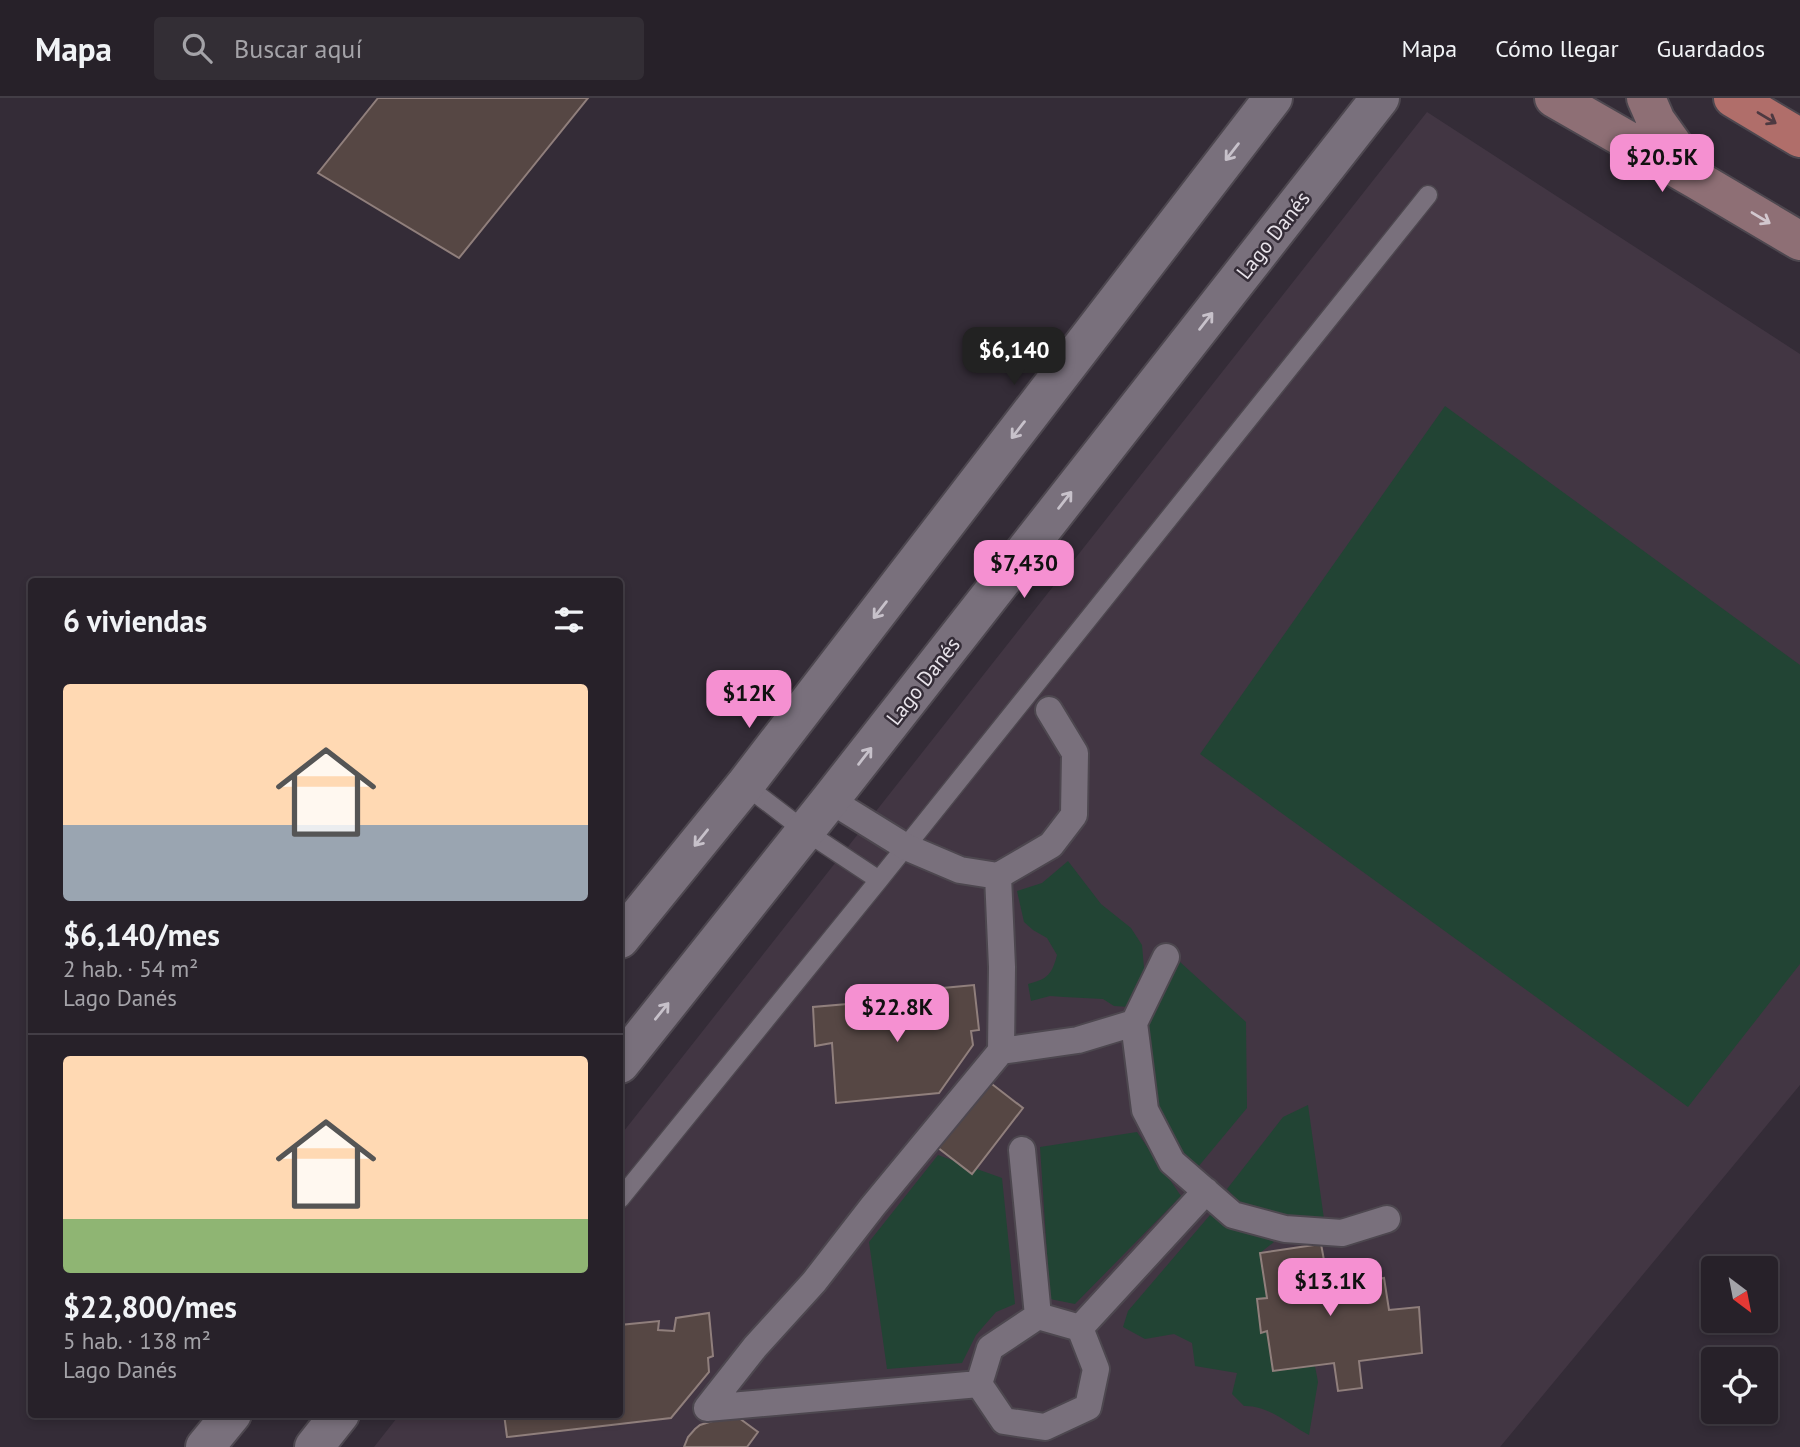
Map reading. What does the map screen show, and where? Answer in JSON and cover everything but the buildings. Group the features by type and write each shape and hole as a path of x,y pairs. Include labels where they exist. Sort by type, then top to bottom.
{"highway":[{"path":"1733,98 1800,138"}],"main road":[{"path":"1553,98 1800,241"},
{"path":"1646,98 1656,121 1697,180"}],"street":[{"path":"623,935 745,785 1273,98"},
{"name":"Lago Danés","path":"623,1060 1380,98"},
{"path":"830,800 906,847 960,870 998,876 1051,845 1074,816 1075,753 1049,710"},
{"path":"979,1384 707,1408 755,1347 814,1282 1001,1051 1002,967 998,876"},
{"path":"1166,957 1134,1023 1145,1110 1172,1161 1233,1215 1285,1228 1342,1233 1387,1219"},
{"path":"1001,1051 1078,1040 1134,1023"},
{"path":"1022,1150 1038,1316"},
{"path":"1080,1328 1206,1191"},
{"path":"979,1384 990,1348 1038,1316 1080,1328"},
{"path":"979,1384 1004,1421 1045,1427 1088,1407 1096,1369 1080,1328"},
{"path":"205,1447 229,1418"},
{"path":"314,1447 337,1418"}],"lane":[{"path":"623,1195 1429,195"},
{"path":"745,785 805,831 879,880"}],"shaded area":[{"path":"1427,112 1800,354 1800,1085 1500,1447 374,1447 397,1418 623,1418 623,1132"}],"green space":[{"path":"1445,406 1800,665 1800,964 1688,1107 1200,754"},
{"path":"1068,861 1101,904 1131,928 1142,945 1145,979 1129,1007 1114,1006 1103,999 1050,996 1031,1001 1028,984 1048,975 1057,955 1047,938 1024,922 1017,891 1042,883"},
{"path":"1180,962 1246,1022 1247,1108 1198,1167 1179,1152 1154,1104 1146,1022"},
{"path":"1308,1105 1324,1219 1306,1219 1246,1209 1227,1189 1283,1117"},
{"path":"1137,1132 1181,1196 1075,1304 1050,1299 1040,1147"},
{"path":"938,1155 1002,1178 1015,1304 996,1312 976,1335 962,1363 887,1369 869,1242"},
{"path":"1210,1215 1274,1242 1260,1253 1267,1298 1257,1300 1261,1332 1267,1331 1273,1371 1315,1366 1318,1382 1309,1435 1270,1412 1244,1406 1232,1394 1237,1373 1195,1366 1192,1343 1174,1334 1145,1339 1123,1327 1128,1311"}]}
